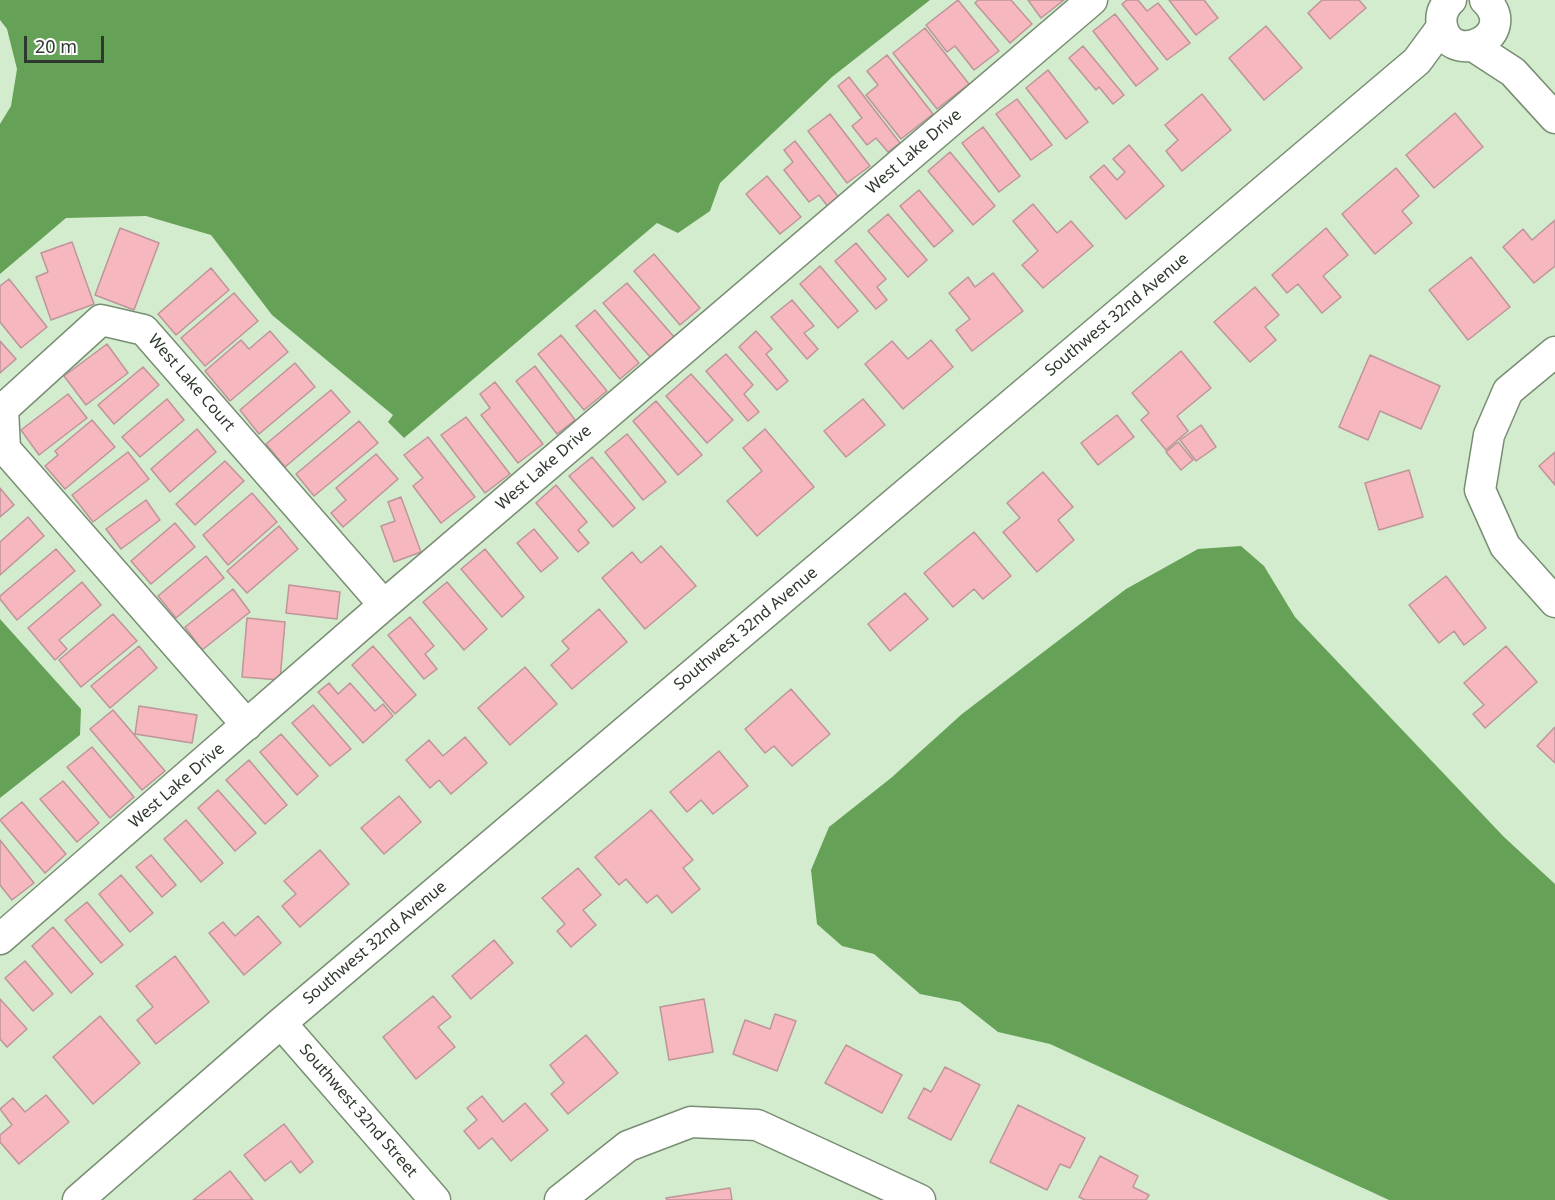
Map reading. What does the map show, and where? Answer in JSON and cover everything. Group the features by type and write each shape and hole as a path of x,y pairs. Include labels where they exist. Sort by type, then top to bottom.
{"street":[{"name":"West Lake Drive","path":"0,939 384,605 1092,0"},
{"name":"Southwest 32nd Avenue","path":"78,1200 280,1023 1417,61 1475,21"},
{"path":"1475,21 1513,72 1555,118"},
{"name":"West Lake Court","path":"247,725 5,449 3,409 101,321 144,330 384,605"},
{"path":"1555,352 1508,392 1489,435 1480,490 1505,546 1555,602"},
{"name":"Southwest 32nd Street","path":"280,1023 435,1200"},
{"path":"560,1200 628,1146 691,1122 757,1125 920,1200"}],"shaded area":[{"path":"0,0 930,0 832,77 720,183 710,211 678,233 657,223 404,438 388,422 393,415 272,315 211,235 146,216 66,218 0,274 0,124 11,106 17,69 7,29 0,20"},
{"path":"1241,546 1264,566 1295,617 1504,837 1555,884 1555,1200 1389,1200 1050,1044 998,1032 960,1002 920,994 874,954 842,946 817,924 811,870 829,827 891,778 962,714 1126,589 1198,549"},
{"path":"0,619 81,709 80,735 0,798"}],"building":[{"path":"958,0 999,51 974,70 955,46 947,52 926,25"},
{"path":"978,0 1011,0 1032,24 1010,43 975,3"},
{"path":"1028,0 1064,0 1041,18"},
{"path":"1127,0 1138,0 1147,11 1158,3 1190,43 1167,60 1122,4"},
{"path":"1169,0 1204,0 1218,18 1196,35"},
{"path":"1322,0 1359,0 1366,8 1330,39 1308,13"},
{"path":"1115,14 1158,69 1136,86 1093,31"},
{"path":"1266,26 1302,68 1264,100 1229,58"},
{"path":"925,28 969,84 937,109 893,53"},
{"path":"1083,46 1124,95 1113,104 1099,87 1096,90 1069,58"},
{"path":"887,55 933,114 901,139 866,95 878,85 867,71"},
{"path":"1048,70 1088,122 1066,139 1026,88"},
{"path":"849,77 900,143 888,152 876,138 867,145 852,126 862,118 838,86"},
{"path":"1202,94 1231,130 1182,171 1166,151 1178,140 1165,125"},
{"path":"1017,99 1052,145 1031,160 996,114"},
{"path":"1455,113 1483,147 1434,188 1406,155"},
{"path":"830,114 870,166 847,183 808,131"},
{"path":"983,127 1020,176 999,192 962,143"},
{"path":"795,141 840,199 829,208 819,195 809,202 784,170 793,162 784,150"},
{"path":"1129,145 1164,186 1126,219 1090,177 1104,165 1117,180 1125,172 1113,159"},
{"path":"950,152 995,206 973,225 928,171"},
{"path":"1396,168 1419,196 1402,211 1412,223 1375,254 1342,214"},
{"path":"767,176 801,217 780,234 746,194"},
{"path":"919,190 953,231 934,247 900,206"},
{"path":"1033,204 1057,233 1071,221 1093,246 1043,288 1022,265 1038,251 1013,221"},
{"path":"888,214 927,260 908,277 868,231"},
{"path":"1555,220 1555,266 1534,283 1503,247 1523,229 1532,240"},
{"path":"120,228 159,243 134,310 95,295"},
{"path":"1326,228 1348,255 1323,276 1341,297 1322,313 1298,284 1287,293 1272,275"},
{"path":"72,242 94,304 51,320 36,277 48,272 41,253"},
{"path":"856,243 886,279 877,287 887,300 876,309 835,261"},
{"path":"654,254 700,308 680,325 634,271"},
{"path":"1471,257 1510,307 1468,340 1429,290"},
{"path":"820,266 858,311 838,328 800,284"},
{"path":"211,268 229,290 176,335 158,314"},
{"path":"993,273 1023,311 972,351 956,330 970,319 949,293 968,277 975,287"},
{"path":"9,279 47,327 21,348 0,322 0,286"},
{"path":"627,283 675,338 651,358 603,303"},
{"path":"1255,287 1279,315 1265,327 1276,340 1250,362 1214,322"},
{"path":"234,293 258,321 205,366 181,338"},
{"path":"792,300 814,326 804,333 818,349 807,359 771,317"},
{"path":"595,310 639,363 620,379 576,326"},
{"path":"270,331 288,352 230,401 205,371 241,340 249,349"},
{"path":"756,331 772,349 766,354 788,381 777,390 739,347"},
{"path":"561,335 607,391 584,410 538,354"},
{"path":"931,340 953,367 903,409 865,364 892,341 908,359"},
{"path":"0,341 16,359 0,373"},
{"path":"107,344 128,373 86,405 64,376"},
{"path":"1181,351 1211,388 1177,416 1188,431 1166,450 1141,420 1149,413 1132,393"},
{"path":"726,354 753,385 744,394 759,412 748,421 706,371"},
{"path":"1370,355 1440,386 1421,429 1380,411 1368,440 1339,427"},
{"path":"295,363 315,387 259,434 240,410"},
{"path":"535,366 575,420 557,434 516,381"},
{"path":"143,367 159,385 114,424 98,405"},
{"path":"691,374 733,420 707,443 666,396"},
{"path":"495,382 543,444 518,463 481,415 490,408 480,394"},
{"path":"331,390 350,412 285,467 266,444"},
{"path":"68,394 87,418 39,455 21,430"},
{"path":"167,399 184,420 140,457 122,437"},
{"path":"863,399 885,425 846,457 824,431"},
{"path":"656,401 702,455 678,475 633,421"},
{"path":"1117,415 1134,437 1098,465 1081,443"},
{"path":"466,417 510,474 485,493 441,435"},
{"path":"92,420 115,447 65,489 45,466 58,455 55,451"},
{"path":"359,421 378,443 314,496 296,474"},
{"path":"1201,425 1216,447 1196,461 1180,440"},
{"path":"197,429 216,452 170,492 151,469"},
{"path":"765,429 814,487 757,536 727,501 762,471 743,448"},
{"path":"627,434 666,482 643,500 605,452"},
{"path":"428,437 475,497 441,523 413,486 423,478 404,455"},
{"path":"1178,442 1193,460 1181,470 1166,452"},
{"path":"128,452 149,479 93,522 72,495"},
{"path":"1555,452 1555,485 1539,466"},
{"path":"376,454 398,479 343,527 331,513 346,500 336,488"},
{"path":"592,457 635,508 613,527 569,476"},
{"path":"225,461 244,481 195,525 176,504"},
{"path":"1409,470 1423,517 1379,530 1365,483"},
{"path":"1043,472 1073,507 1058,520 1074,540 1037,572 1003,532 1020,518 1007,503"},
{"path":"556,485 587,522 578,530 589,543 578,552 536,503"},
{"path":"0,488 14,505 0,517"},
{"path":"252,493 277,522 228,565 203,535"},
{"path":"401,497 421,552 394,562 381,526 395,521 388,502"},
{"path":"146,500 160,520 121,549 106,529"},
{"path":"28,517 44,536 0,575 0,542"},
{"path":"175,523 195,547 151,584 131,561"},
{"path":"279,526 298,549 247,593 227,571"},
{"path":"534,529 558,558 541,572 517,543"},
{"path":"974,532 1011,576 983,599 974,589 953,607 924,573"},
{"path":"661,546 696,586 645,629 602,578 632,552 641,563"},
{"path":"56,549 75,571 17,620 0,596"},
{"path":"485,549 524,597 502,617 461,569"},
{"path":"206,556 224,578 176,618 158,596"},
{"path":"1446,576 1486,628 1464,645 1454,631 1439,643 1409,605"},
{"path":"82,582 101,605 59,640 67,649 55,660 28,628"},
{"path":"447,582 487,629 464,650 423,602"},
{"path":"289,585 340,592 337,619 286,613"},
{"path":"233,589 250,612 202,650 185,627"},
{"path":"905,593 928,619 890,651 868,624"},
{"path":"599,609 627,642 572,689 551,665 569,649 562,641"},
{"path":"113,614 137,641 81,687 59,660"},
{"path":"410,617 434,646 425,654 437,669 424,679 388,635"},
{"path":"247,618 285,622 280,680 242,677"},
{"path":"139,646 157,668 110,708 91,686"},
{"path":"373,646 416,695 395,714 352,665"},
{"path":"1506,646 1537,682 1485,728 1473,714 1484,705 1464,683"},
{"path":"525,667 557,704 510,745 478,708"},
{"path":"329,683 338,694 350,683 375,711 383,704 393,716 363,743 318,692"},
{"path":"791,689 830,734 792,766 774,746 765,753 745,729"},
{"path":"313,705 351,749 330,766 292,723"},
{"path":"139,706 197,715 192,743 135,734"},
{"path":"113,710 165,771 142,790 90,729"},
{"path":"1555,727 1555,763 1537,746"},
{"path":"281,734 318,776 297,795 260,752"},
{"path":"465,737 487,763 451,794 439,780 430,788 406,760 429,740 443,756"},
{"path":"92,747 134,797 110,818 67,767"},
{"path":"719,751 748,786 713,814 701,800 687,812 670,792"},
{"path":"249,760 287,805 265,824 226,780"},
{"path":"63,781 99,823 77,842 40,799"},
{"path":"218,790 256,833 235,851 198,808"},
{"path":"399,796 421,822 384,854 361,828"},
{"path":"22,802 66,854 45,873 0,820"},
{"path":"651,810 693,860 683,868 700,889 672,913 657,895 647,903 626,879 619,885 595,857"},
{"path":"186,820 223,863 201,882 164,839"},
{"path":"0,840 34,883 12,900 0,885"},
{"path":"320,850 349,884 300,927 282,906 296,894 284,881"},
{"path":"151,855 176,885 162,897 136,867"},
{"path":"578,868 601,895 583,910 596,925 571,947 557,931 565,924 542,898"},
{"path":"121,875 153,913 130,932 99,894"},
{"path":"87,902 123,945 101,963 65,920"},
{"path":"258,916 281,943 244,975 209,933 223,922 235,936"},
{"path":"53,927 93,974 71,993 32,946"},
{"path":"494,940 513,963 471,999 452,976"},
{"path":"175,956 209,1002 156,1044 137,1020 153,1007 136,986"},
{"path":"25,961 53,994 33,1011 5,978"},
{"path":"433,996 451,1017 438,1027 455,1047 416,1079 383,1037"},
{"path":"0,999 27,1029 7,1047 0,1039"},
{"path":"704,999 713,1052 669,1060 660,1007"},
{"path":"775,1014 796,1021 777,1071 733,1054 745,1020 770,1029"},
{"path":"100,1016 140,1063 93,1104 53,1057"},
{"path":"586,1035 618,1073 568,1114 551,1094 564,1083 550,1065"},
{"path":"846,1045 902,1075 882,1113 825,1083"},
{"path":"945,1067 980,1085 951,1140 908,1118 924,1088 931,1092"},
{"path":"46,1095 69,1122 19,1164 0,1142 0,1135 12,1125 0,1109 13,1098 25,1112"},
{"path":"482,1096 503,1122 525,1103 548,1130 511,1161 492,1138 479,1149 464,1131 477,1120 467,1108"},
{"path":"1018,1105 1085,1138 1070,1168 1060,1164 1047,1190 990,1162"},
{"path":"284,1124 313,1162 300,1173 291,1161 265,1181 244,1155"},
{"path":"1100,1156 1138,1176 1133,1187 1149,1195 1146,1200 1085,1200 1079,1197"},
{"path":"230,1171 253,1200 193,1200"},
{"path":"730,1188 732,1200 667,1200 666,1198"}]}
